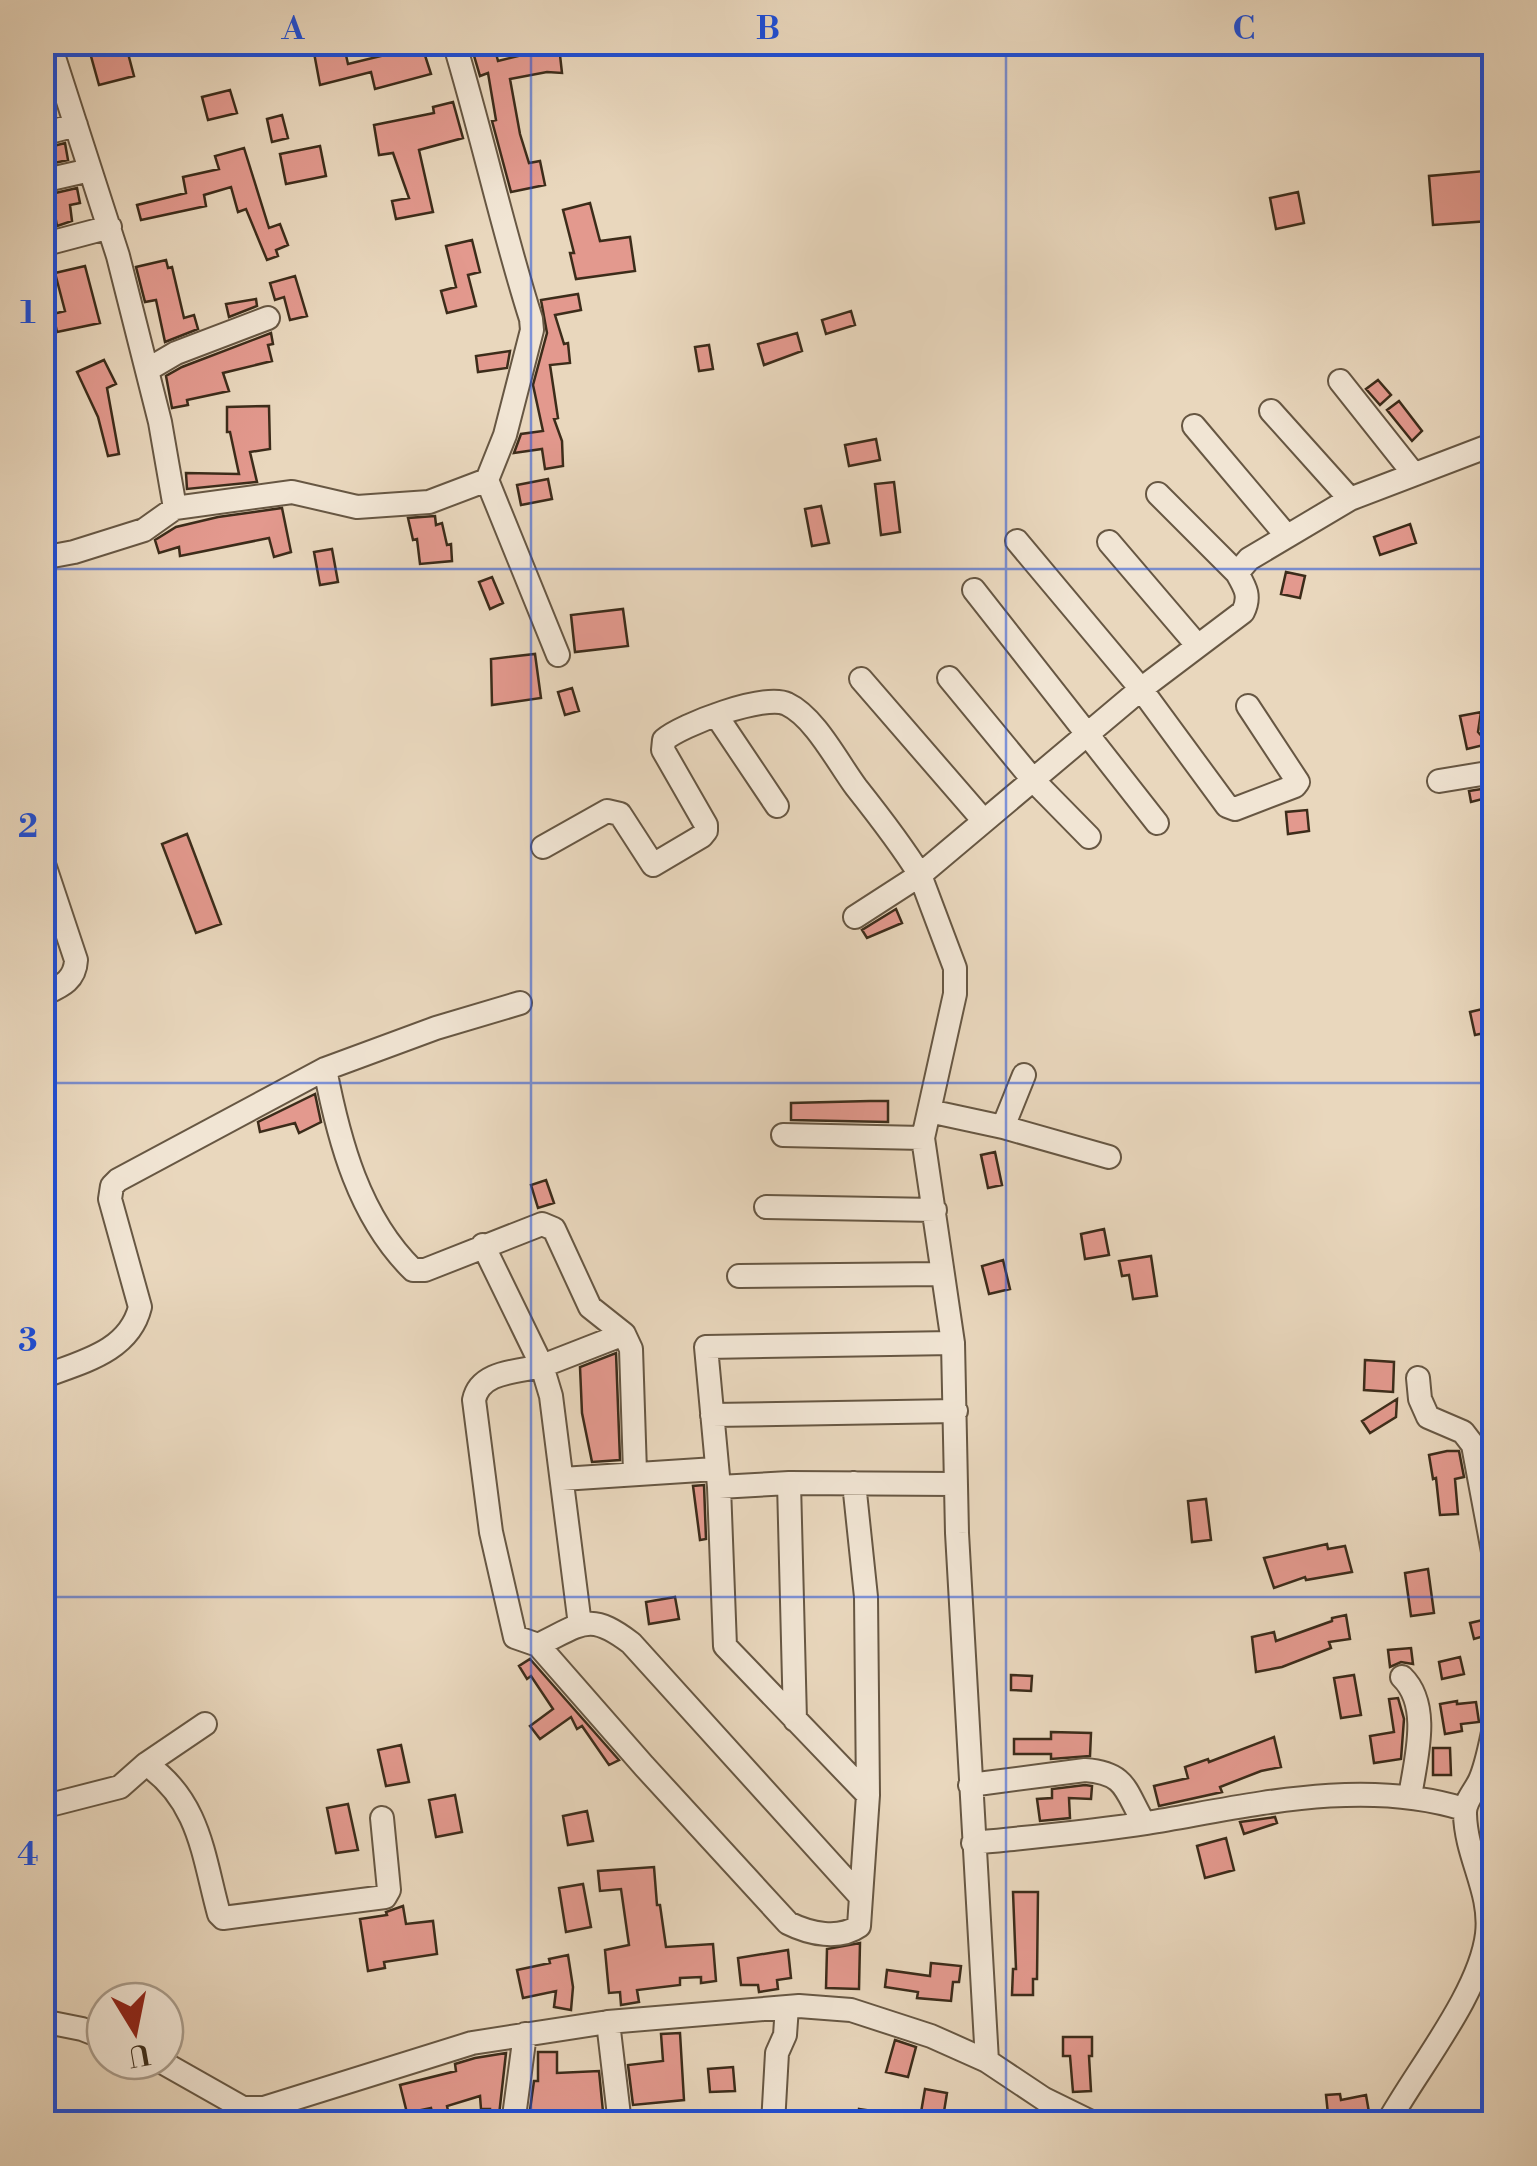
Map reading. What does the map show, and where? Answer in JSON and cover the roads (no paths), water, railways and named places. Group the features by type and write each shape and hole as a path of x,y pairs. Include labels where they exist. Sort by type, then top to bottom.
{"street":[{"path":"49,42 110,227 147,370 176,508"},
{"path":"454,42 532,330 505,435 486,480 558,655"},
{"path":"42,134 76,126"},
{"path":"42,181 90,170"},
{"path":"42,246 110,227"},
{"path":"147,370 176,354 268,318"},
{"path":"1340,381 1412,472"},
{"path":"1271,411 1350,499"},
{"path":"1194,426 1286,535"},
{"path":"1237,573 1249,559 1350,499 1412,472 1494,444"},
{"path":"42,558 144,530 176,508 292,492 357,507 429,502 486,480"},
{"path":"855,917 920,875 1141,689 1244,612 1248,602 1246,589 1237,573 1158,494"},
{"path":"1017,541 1141,689 1227,806 1235,809 1298,782 1248,706"},
{"path":"1109,542 1197,645"},
{"path":"974,590 1158,822"},
{"path":"949,678 1034,780 1089,837"},
{"path":"861,679 984,821"},
{"path":"543,847 608,811 620,814 653,865 702,836 706,824 662,745 667,736 716,715 776,700 801,714 894,832 920,875 955,968 955,994 923,1138 953,1342 970,1785 987,2061"},
{"path":"716,715 777,806"},
{"path":"1440,781 1494,772"},
{"path":"42,858 76,967 66,983 42,995"},
{"path":"42,1377 103,1354 116,1346 136,1323 140,1306 110,1200 112,1186 126,1175 325,1069 436,1028 520,1004"},
{"path":"325,1069 344,1151 372,1218 408,1266 425,1270 542,1224 554,1229 590,1308 624,1334 631,1349 635,1472"},
{"path":"1004,1126 1024,1075"},
{"path":"929,1111 1004,1126 1109,1157"},
{"path":"783,1134 923,1138"},
{"path":"766,1207 935,1210"},
{"path":"483,1245 542,1366 551,1396 580,1625"},
{"path":"739,1276 942,1274"},
{"path":"624,1334 542,1366 490,1378 478,1387 474,1400 490,1532 515,1637 538,1645 788,1923 812,1933 848,1934 860,1926 868,1795 866,1597 854,1484"},
{"path":"868,1795 725,1646 706,1347 953,1342"},
{"path":"1418,1378 1428,1418 1464,1432 1473,1445 1494,1558"},
{"path":"712,1415 956,1411"},
{"path":"562,1479 635,1472 790,1483 956,1484"},
{"path":"790,1483 795,1720"},
{"path":"538,1645 580,1625 607,1624 631,1643 861,1896"},
{"path":"1402,1677 1413,1691 1419,1724 1410,1798"},
{"path":"42,1807 120,1787 146,1764 206,1724"},
{"path":"1386,2124 1429,2059 1482,1958 1487,1935 1487,1897 1469,1848 1464,1809 1481,1778 1494,1728"},
{"path":"146,1764 182,1797 198,1828 223,1918 385,1897 389,1890 382,1818"},
{"path":"970,1785 1100,1771 1121,1780 1144,1823"},
{"path":"973,1844 1144,1823 1288,1798 1431,1799 1464,1809"},
{"path":"773,2124 777,2053 785,2035 787,2007"},
{"path":"185,2078 243,2116 472,2043 608,2022 787,2007 851,2010 931,2036 987,2061 1044,2099 1096,2124"},
{"path":"42,2021 85,2030"},
{"path":"608,2022 620,2124"},
{"path":"513,2124 525,2034"}]}
